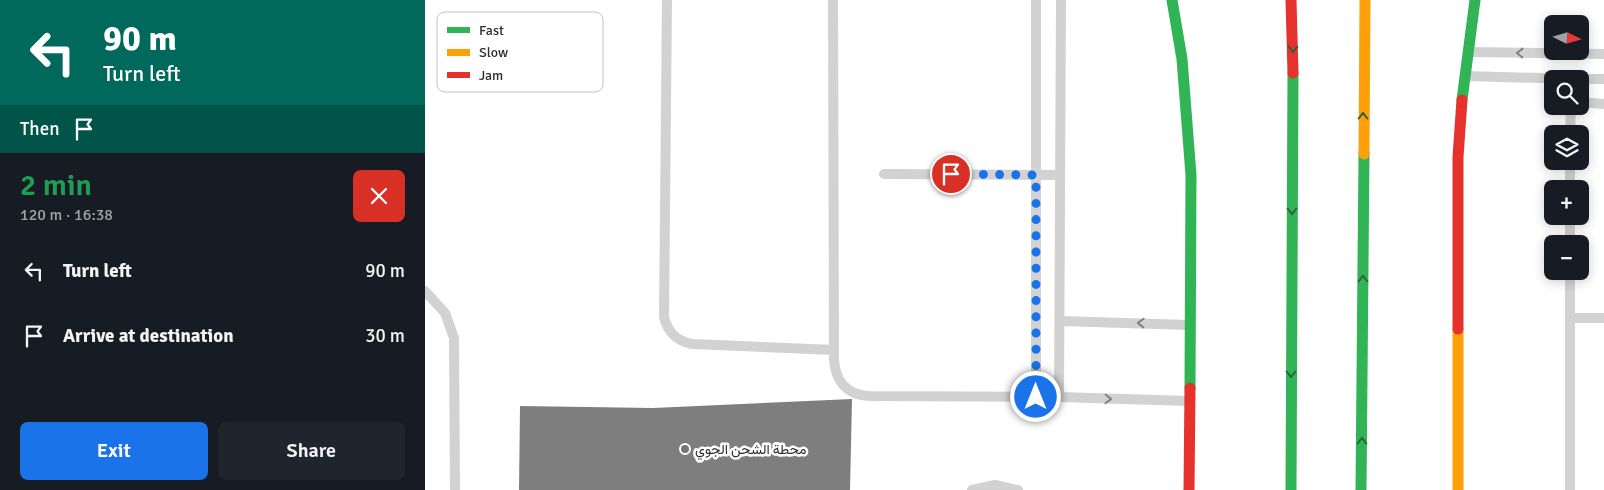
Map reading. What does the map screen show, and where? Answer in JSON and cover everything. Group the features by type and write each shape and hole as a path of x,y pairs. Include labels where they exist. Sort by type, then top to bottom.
{"street":[{"path":"1172,0 1182,59 1191,175 1189,490"},
{"path":"1291,0 1293,40 1291,490"},
{"path":"1361,490 1365,0"},
{"path":"1457,490 1458,157 1464,76 1475,0"}],"lane":[{"path":"667,0 666,324 673,335 685,342 834,350"},
{"path":"833,0 834,368 841,383 854,393 862,396 1059,397 1190,401"},
{"path":"1036,0 1036,397"},
{"path":"1059,397 1061,0"},
{"path":"1467,52 1604,54"},
{"path":"1464,76 1544,78"},
{"path":"1589,79 1604,80"},
{"path":"1589,103 1604,104"},
{"path":"884,174 1060,175"},
{"path":"1570,280 1570,490"},
{"path":"425,291 445,313 454,338 455,490"},
{"path":"1570,318 1604,318"},
{"path":"1059,321 1190,325"},
{"path":"972,490 995,484 1018,490"}],"building":[{"name":"محطة الشحن الجوي","path":"852,399 850,490 519,490 520,406 653,408"}],"traffic: fast":[{"path":"1172,0 1182,59 1191,175 1190,388"},
{"path":"1462,100 1475,0"},
{"path":"1291,490 1293,73"},
{"path":"1361,490 1364,154"}],"traffic: slow":[{"path":"1364,154 1365,0"},
{"path":"1458,329 1458,490"}],"traffic: jam":[{"path":"1291,0 1293,73"},
{"path":"1458,329 1458,157 1462,100"},
{"path":"1189,490 1190,388"}],"place":[{"name":"محطة الشحن الجوي","path":"685,449"}],"route":[{"path":"951,174 1036,175 1036,397"}]}
